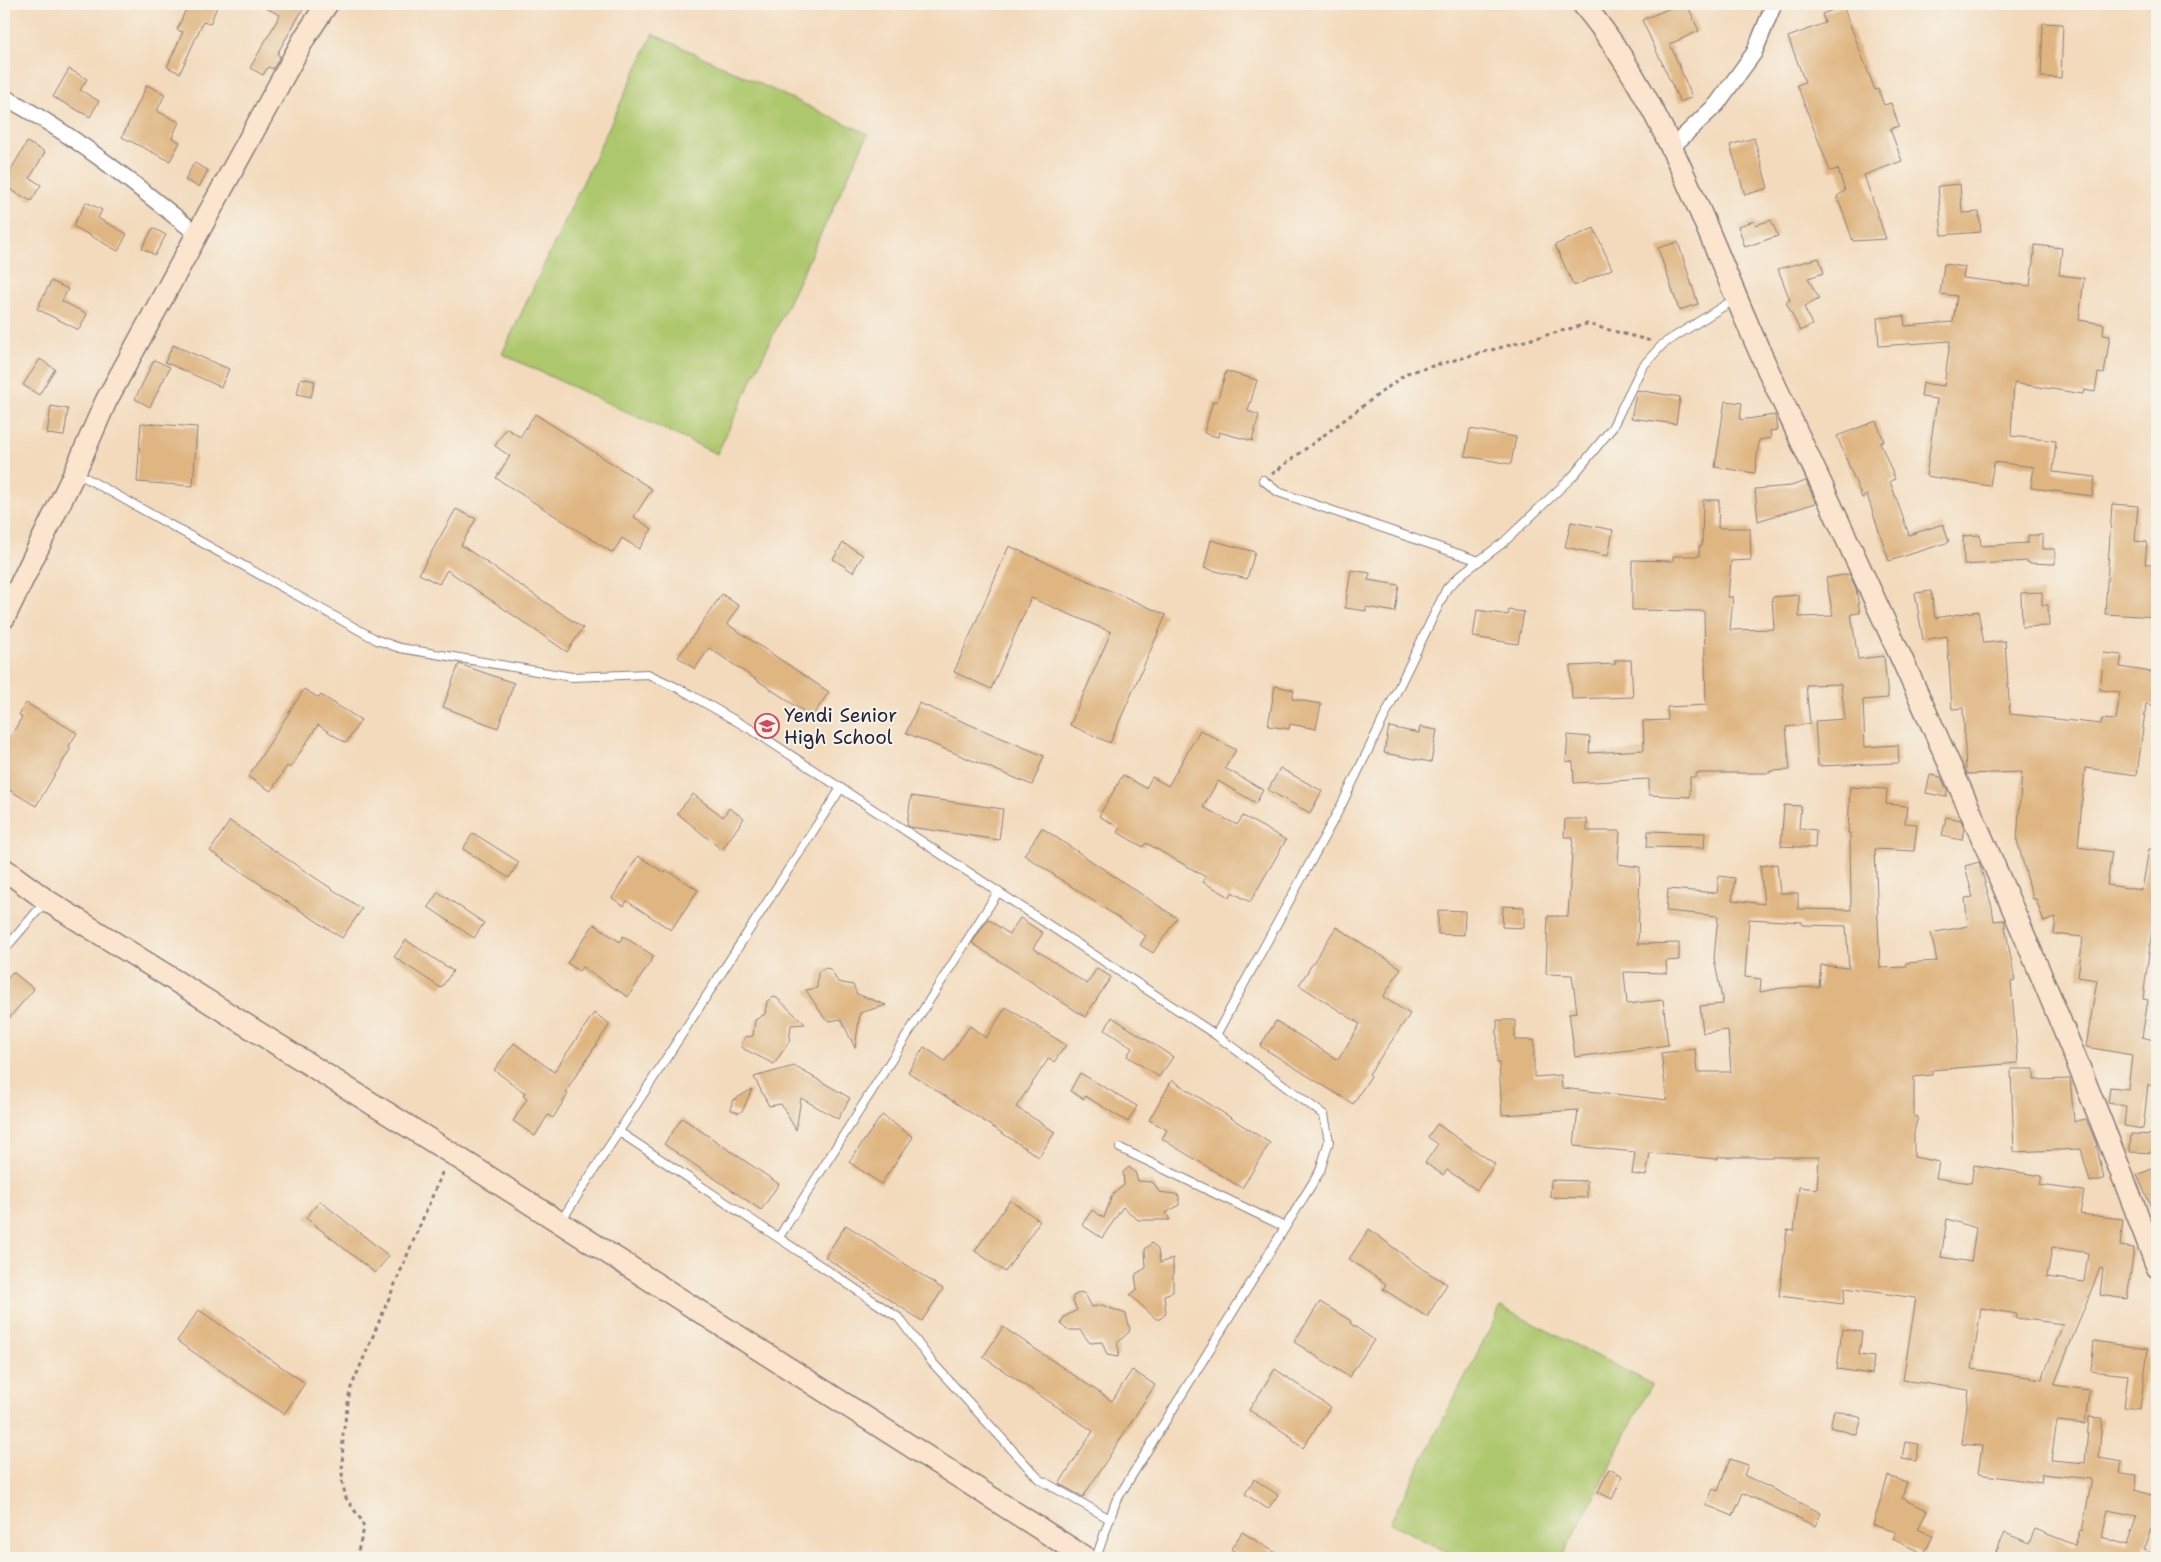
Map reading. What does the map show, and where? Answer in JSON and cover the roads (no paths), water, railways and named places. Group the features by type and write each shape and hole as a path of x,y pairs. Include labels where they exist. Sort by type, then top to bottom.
{"street":[{"path":"4,618 75,472 106,401 305,37 327,4"},
{"path":"1583,4 1600,24 1672,148 1768,371 1906,666 2012,909 2128,1188 2157,1267"},
{"path":"1672,148 1717,104 1728,90 1754,53 1774,4"},
{"path":"4,98 41,117 148,195 197,234"},
{"path":"4,869 46,900 451,1153 1086,1558"}],"lane":[{"path":"1216,1035 1342,806 1447,588 1504,542 1573,476 1612,428 1642,367 1663,344 1736,298"},
{"path":"75,472 376,640 400,648 572,677 648,674 684,691 749,728 1216,1035 1324,1115 1329,1141 1320,1172 1116,1501 1096,1558"},
{"path":"1263,480 1278,492 1479,561"},
{"path":"560,1223 841,788"},
{"path":"779,1237 998,892"},
{"path":"4,950 46,900"},
{"path":"618,1131 899,1318 931,1362 1039,1479 1110,1519"},
{"path":"1120,1148 1285,1227"}],"place":[{"name":"Yendi Senior High School","path":"767,726"}]}
